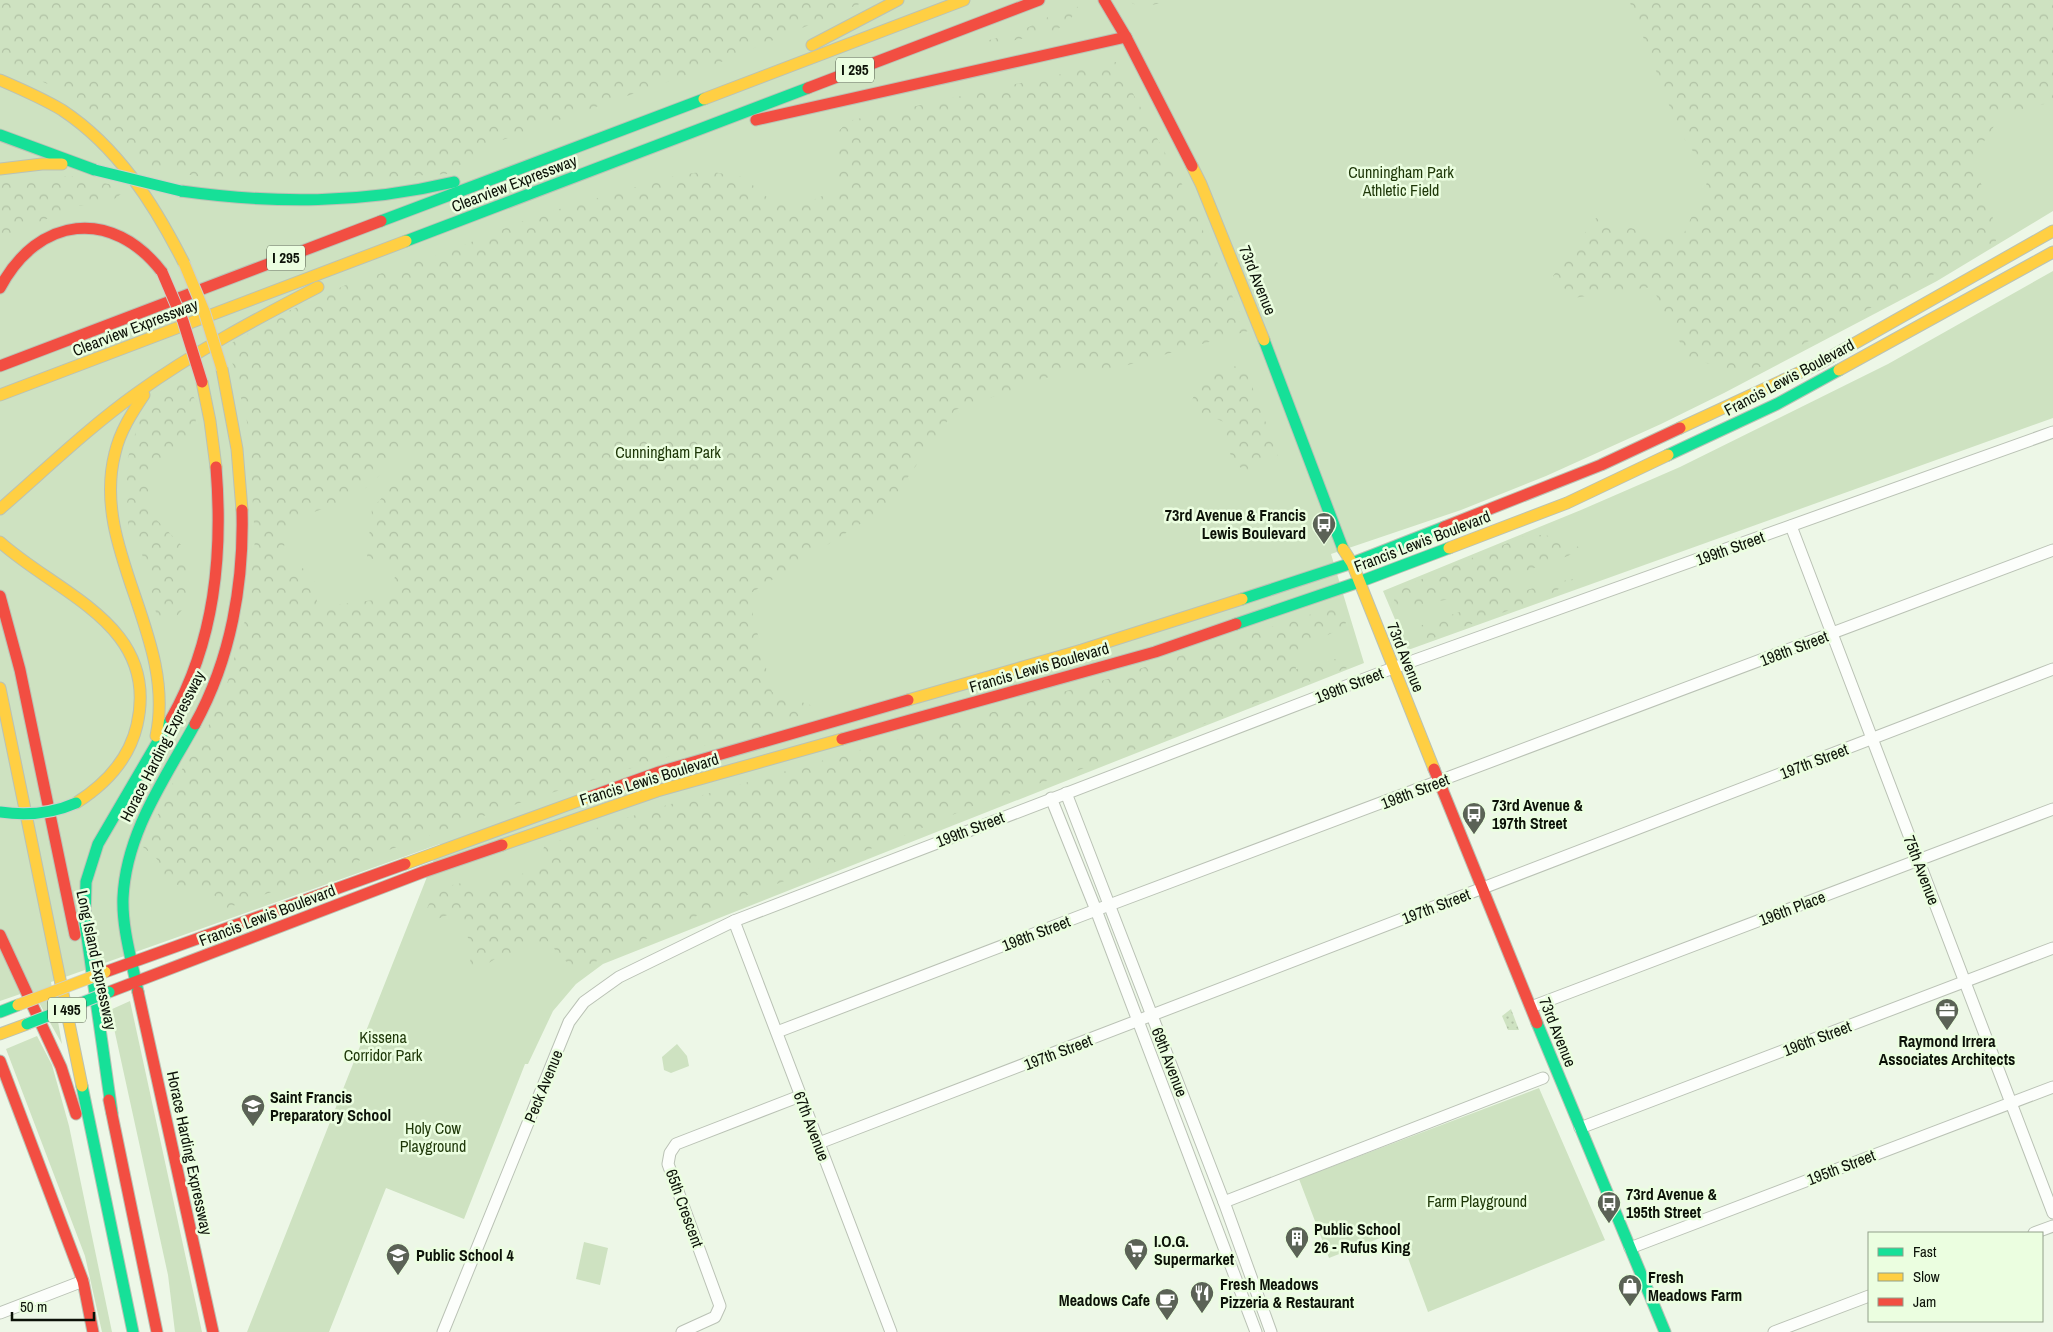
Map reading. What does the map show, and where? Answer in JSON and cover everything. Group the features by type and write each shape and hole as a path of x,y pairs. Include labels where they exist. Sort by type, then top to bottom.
{"main road":[{"path":"695,102 852,25 898,0"},
{"name":"Clearview Expressway","path":"0,366 964,0"},
{"name":"Clearview Expressway","path":"0,395 1039,0"},
{"name":"73rd Avenue","path":"1104,0 1126,37 1201,184 1292,411 1336,534 1352,563 1482,889 1665,1332"},
{"path":"671,140 843,99 1126,37"},
{"name":"Horace Harding Expressway","path":"0,80 58,108 88,130 115,155 137,181 152,203 184,262 204,311 222,369 235,431 242,497 242,549 237,600 230,637 213,688 187,739 141,819 126,866 123,899 124,916 136,983 213,1332"},
{"path":"0,135 95,170"},
{"path":"0,169 53,164 95,170 181,191 223,197 314,201 379,197 443,185 572,149"},
{"path":"0,288 17,261 33,245 52,234 78,228 104,229 124,236 144,248 162,272 183,321 202,382 212,434 218,498 218,548 214,597 202,646 191,679 177,709 92,856 84,895 85,924 112,1113"},
{"name":"Francis Lewis Boulevard","path":"0,1012 132,962 659,772 1082,650 1352,563 1601,465 1820,363 2053,231"},
{"path":"0,509 76,440 114,410 189,358 265,314 429,232"},
{"name":"Francis Lewis Boulevard","path":"0,1034 424,872 657,791 1154,652 1359,582 1567,503 1777,404 2053,252"},
{"path":"138,775 154,741 158,727 161,698 160,683 155,656 114,526 110,500 110,474 121,432 135,407 154,385 189,358"},
{"path":"0,542 23,562 87,603 107,620 122,638 137,672 141,697 140,711 131,746 113,775 96,791 76,804 45,814 22,815 0,812"},
{"name":"Long Island Expressway","path":"0,596 24,690 157,1332"},
{"name":"I 495","path":"0,688 134,1332"},
{"path":"0,935 51,1045 69,1090 125,1290"},
{"path":"0,1061 83,1282 93,1332"}],"street":[{"name":"199th Street","path":"734,921 1393,668 2053,432"},
{"name":"75th Avenue","path":"1790,526 2053,1214"},
{"name":"198th Street","path":"777,1032 1108,905 2053,550"},
{"name":"197th Street","path":"819,1143 2053,669"},
{"name":"69th Avenue","path":"1066,793 1224,1202 1271,1332"},
{"name":"69th Avenue","path":"1051,798 1096,910 1256,1332"},
{"name":"196th Place","path":"1531,1007 2053,809"},
{"name":"67th Avenue","path":"734,921 891,1332"},
{"name":"Peck Avenue","path":"443,1332 569,1022 584,1002 619,978 734,921"},
{"name":"196th Street","path":"1580,1128 2053,948"},
{"path":"1224,1202 1543,1078"},
{"name":"195th Street","path":"1630,1248 2053,1087"},
{"name":"65th Crescent","path":"690,1331 715,1317 720,1306 668,1164 670,1153 676,1144 800,1096"},
{"path":"2037,1232 2053,1226"},
{"path":"0,1313 83,1282"},
{"path":"1774,1332 1868,1296"}],"green space":[{"name":"Cunningham Park","path":"0,0 2053,0 2053,211 1937,281 1661,424 1546,476 1461,510 1331,554 1364,663 603,964 576,984 553,1011 528,1064 525,1064 464,1219 386,1188 329,1332 247,1332 440,844 51,982 62,1044 32,990 0,1001"},
{"path":"0,0 869,0 709,67 491,144 447,174 311,181 205,178 153,167 75,96 0,63"},
{"path":"1128,0 1165,0 1162,3 1144,6 1136,5"},
{"path":"1629,0 2053,0 2053,102 2002,114 1971,161 1991,206 1996,241 1747,374 1688,358 1652,287 1573,298 1553,276 1596,218 1680,242 1710,176 1679,131"},
{"path":"1067,4 1078,7 1070,20 1054,32 983,47 982,42 1027,28 1047,18"},
{"path":"1116,62 1184,188 1248,331 1117,368 1069,370 955,410 887,507 748,595 772,692 822,709 525,801 227,908 208,889 185,888 163,879 157,859 143,847 171,786 202,739 225,691 248,610 255,540 248,426 228,345 284,313 348,284 444,253 535,216 674,176 707,171 743,177 774,203 804,204 838,189 837,133 848,121","holes":["404,448 419,458 407,459 398,479 372,509 367,557 397,568 390,598 318,607 313,574 282,557 289,521 353,498 374,481"]},
{"path":"71,176 118,186 121,194 111,202 77,206 23,229 0,250 0,179"},
{"path":"2053,271 2053,418 1408,650 1383,591 1581,510 1680,467 1888,364"},
{"path":"1244,365 1278,455 1247,473 1235,462 1229,451 1224,422 1200,412 1192,400 1201,380 1231,367"},
{"path":"184,383 197,402 195,430 152,470 148,492 151,514 187,551 188,602 178,615 166,622 158,622 145,561 128,525 126,464 142,411 164,388"},
{"path":"1529,534 1561,537 1580,548 1568,556 1509,577 1511,595 1546,584 1574,579 1548,596 1434,638 1416,639 1411,629 1465,610 1455,598 1398,609 1394,600 1396,590"},
{"path":"1334,607 1343,616 1346,623 1306,646 1295,660 1296,669 1309,668 1335,659 1361,662 1353,666 1300,685 1194,728 973,806 894,840 721,905 575,971 546,940 495,959 476,971 470,967 472,951 470,941 452,914 424,922 427,908 431,901 446,888 465,883 480,892 498,880 522,874 536,864 545,845 657,808 1101,681"},
{"path":"130,1001 202,1332 175,1332 168,1275 110,1010"},
{"path":"1511,1009 1519,1030 1508,1030 1502,1016"},
{"path":"37,1036 52,1065 69,1126 112,1332 102,1332 85,1256 6,1049"},
{"path":"677,1044 687,1056 689,1066 671,1073 664,1070 662,1057"},
{"name":"Farm Playground","path":"1539,1088 1605,1240 1428,1312 1398,1231 1329,1258 1299,1179"},
{"path":"584,1242 608,1248 600,1285 576,1279"}],"traffic: fast":[{"path":"406,241 808,88"},
{"path":"381,221 704,99"},
{"path":"0,135 95,170"},
{"path":"95,170 181,191"},
{"path":"181,191 250,198 318,200 385,195 454,182"},
{"path":"1264,340 1343,549"},
{"path":"1668,455 1777,404 1839,370"},
{"path":"1242,599 1352,563 1444,527"},
{"path":"1236,624 1359,582 1449,548"},
{"path":"112,1113 85,923 86,882 98,844 171,719"},
{"path":"138,992 124,921 123,898 126,874 139,828 195,724"},
{"path":"0,812 39,813 57,810 76,803"},
{"path":"27,1024 109,992"},
{"path":"0,1012 18,1005"},
{"path":"1537,1023 1665,1332"},
{"path":"82,1086 133,1332"}],"traffic: slow":[{"path":"812,45 898,0"},
{"path":"704,99 964,0"},
{"path":"0,80 62,110 100,141 133,178 147,198 184,263"},
{"path":"0,169 42,164 62,164"},
{"path":"1192,166 1264,340"},
{"path":"1680,428 1820,363 2053,231"},
{"path":"0,395 406,241"},
{"path":"1839,370 2053,252"},
{"path":"184,263 204,311 222,369"},
{"path":"0,509 84,435 137,393 203,350 318,287"},
{"path":"222,369 237,449 242,510"},
{"path":"202,382 210,421 216,467"},
{"path":"144,395 120,437 115,453 110,489 114,524 155,664 159,699 156,736"},
{"path":"1449,548 1567,503 1668,455"},
{"path":"0,542 99,616 119,637 134,662 140,691 137,725 133,738 115,770 97,788 76,803"},
{"path":"1343,549 1352,563 1434,769"},
{"path":"908,700 1082,650 1242,599"},
{"path":"0,688 82,1086"},
{"path":"502,845 657,791 842,739"},
{"path":"405,864 589,797"},
{"path":"18,1005 105,972"},
{"path":"0,1034 27,1024"}],"traffic: jam":[{"path":"808,88 1039,0"},
{"path":"1104,0 1126,37 1192,166"},
{"path":"756,120 1126,37"},
{"path":"0,366 381,221"},
{"path":"0,288 16,264 34,246 55,234 76,229 99,230 121,237 142,251 162,272"},
{"path":"162,272 183,321 202,382"},
{"path":"1444,527 1601,465 1680,428"},
{"path":"171,719 198,659 213,597 218,533 216,467"},
{"path":"195,724 218,673 233,620 241,565 242,510"},
{"path":"0,596 20,670 75,935"},
{"path":"842,739 1155,652 1236,624"},
{"path":"589,797 659,772 908,700"},
{"path":"1434,769 1537,1023"},
{"path":"109,992 423,872 502,845"},
{"path":"105,972 405,864"},
{"path":"0,935 61,1067 76,1114"},
{"path":"138,992 213,1332"},
{"path":"0,1061 83,1281 93,1332"},
{"path":"109,1100 157,1332"}],"place":[{"name":"73rd Avenue & Francis Lewis Boulevard","path":"1324,545"},
{"name":"73rd Avenue & 197th Street","path":"1474,835"},
{"name":"Raymond Irrera Associates Architects","path":"1947,1031"},
{"name":"Saint Francis Preparatory School","path":"253,1127"},
{"name":"73rd Avenue & 195th Street","path":"1609,1224"},
{"name":"Public School 26 - Rufus King","path":"1297,1259"},
{"name":"I.O.G. Supermarket","path":"1136,1271"},
{"name":"Public School 4","path":"398,1276"},
{"name":"Fresh Meadows Farm","path":"1630,1307"},
{"name":"Fresh Meadows Pizzeria & Restaurant","path":"1202,1314"},
{"name":"Meadows Cafe","path":"1167,1321"}],"park label":[{"name":"Cunningham Park Athletic Field","path":"1401,181"},
{"name":"Kissena Corridor Park","path":"383,1046"},
{"name":"Holy Cow Playground","path":"433,1137"}]}
